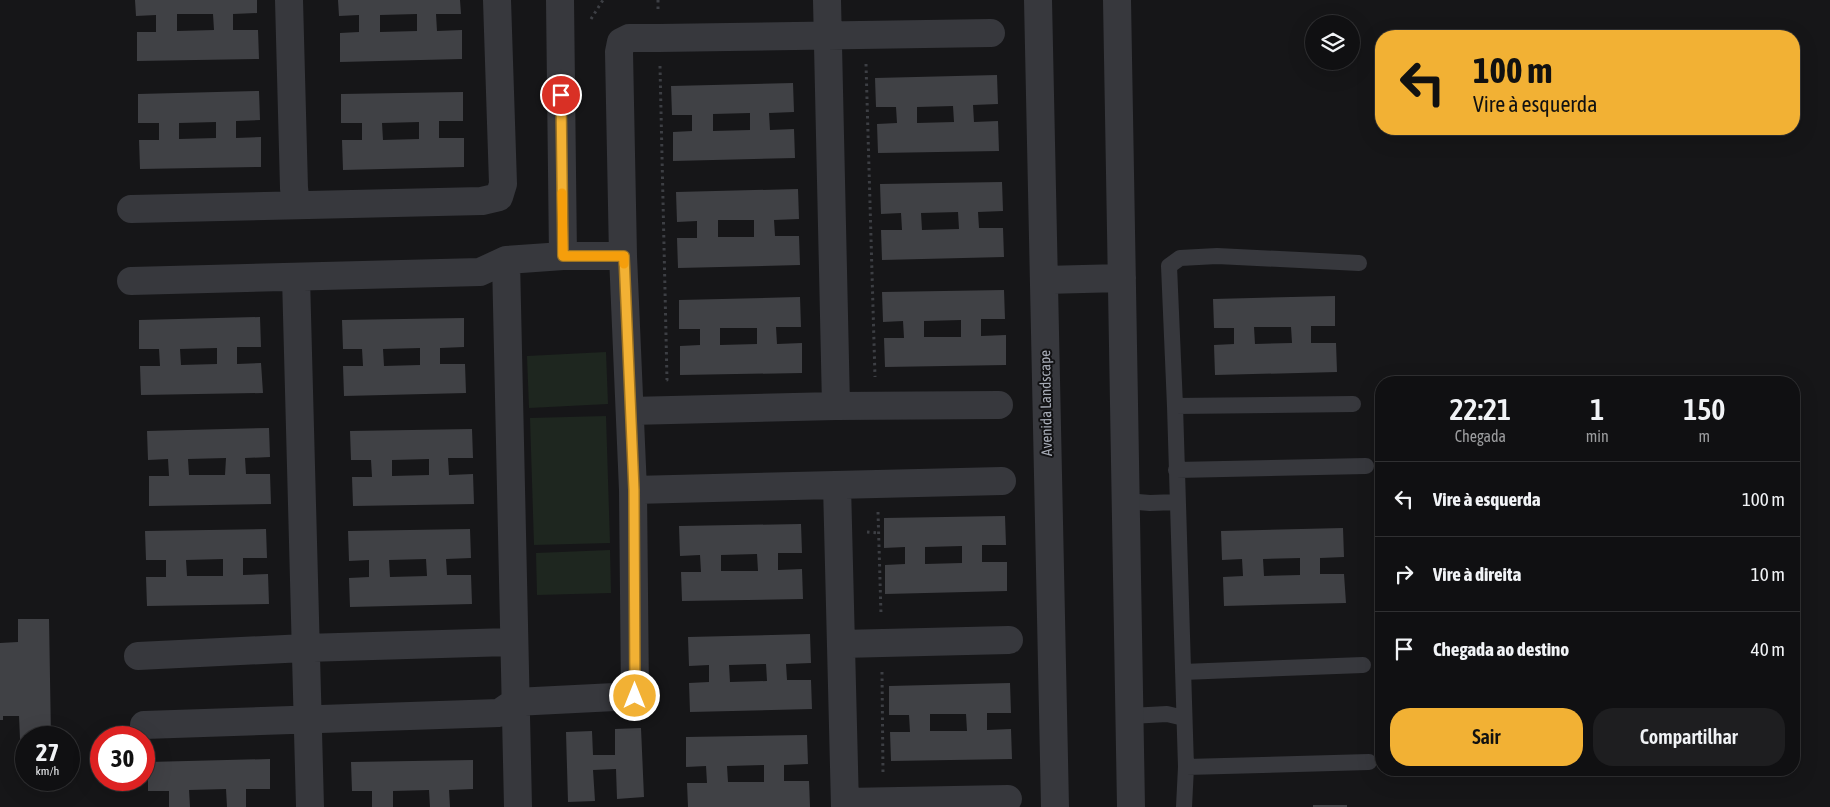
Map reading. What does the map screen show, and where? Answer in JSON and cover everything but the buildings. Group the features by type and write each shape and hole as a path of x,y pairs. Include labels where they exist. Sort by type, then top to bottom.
{"street":[{"path":"289,0 296,205"},
{"path":"131,209 482,201 499,197 503,184 497,0"},
{"path":"560,0 563,256"},
{"path":"827,0 836,406"},
{"name":"Avenida Landscape","path":"1038,0 1055,807"},
{"path":"1117,0 1131,807"},
{"path":"144,726 499,713 515,702 635,696 634,490 624,256 619,62 621,42 629,38 991,33"},
{"path":"131,281 480,272 506,260 563,256 624,256"},
{"path":"506,260 518,807"},
{"path":"296,277 306,720 310,807"},
{"path":"1044,280 1122,278"},
{"path":"630,410 999,405"},
{"path":"634,490 1002,481"},
{"path":"836,485 845,804 1008,799"},
{"path":"841,644 1009,640"},
{"path":"138,656 305,648 514,642"}],"lane":[{"path":"1184,807 1186,767 1176,470 1176,406 1170,266 1180,258 1217,256 1359,263"},
{"path":"1176,406 1353,404"},
{"path":"1176,470 1366,466"},
{"path":"1126,501 1150,503 1177,502"},
{"path":"1183,672 1363,665"},
{"path":"1130,716 1167,714 1184,718"},
{"path":"1186,767 1369,762"}],"path":[{"path":"629,382 667,380 658,0"},
{"path":"865,34 875,406"}],"shaded area":[{"path":"606,352 608,404 529,408 527,356"},
{"path":"606,416 610,543 534,545 530,418"},
{"path":"610,550 611,593 537,595 536,553"}],"slow traffic":[{"path":"562,193 563,256 624,256 624,264"}],"route":[{"path":"561,95 563,256 624,256 634,490 635,696"}]}
